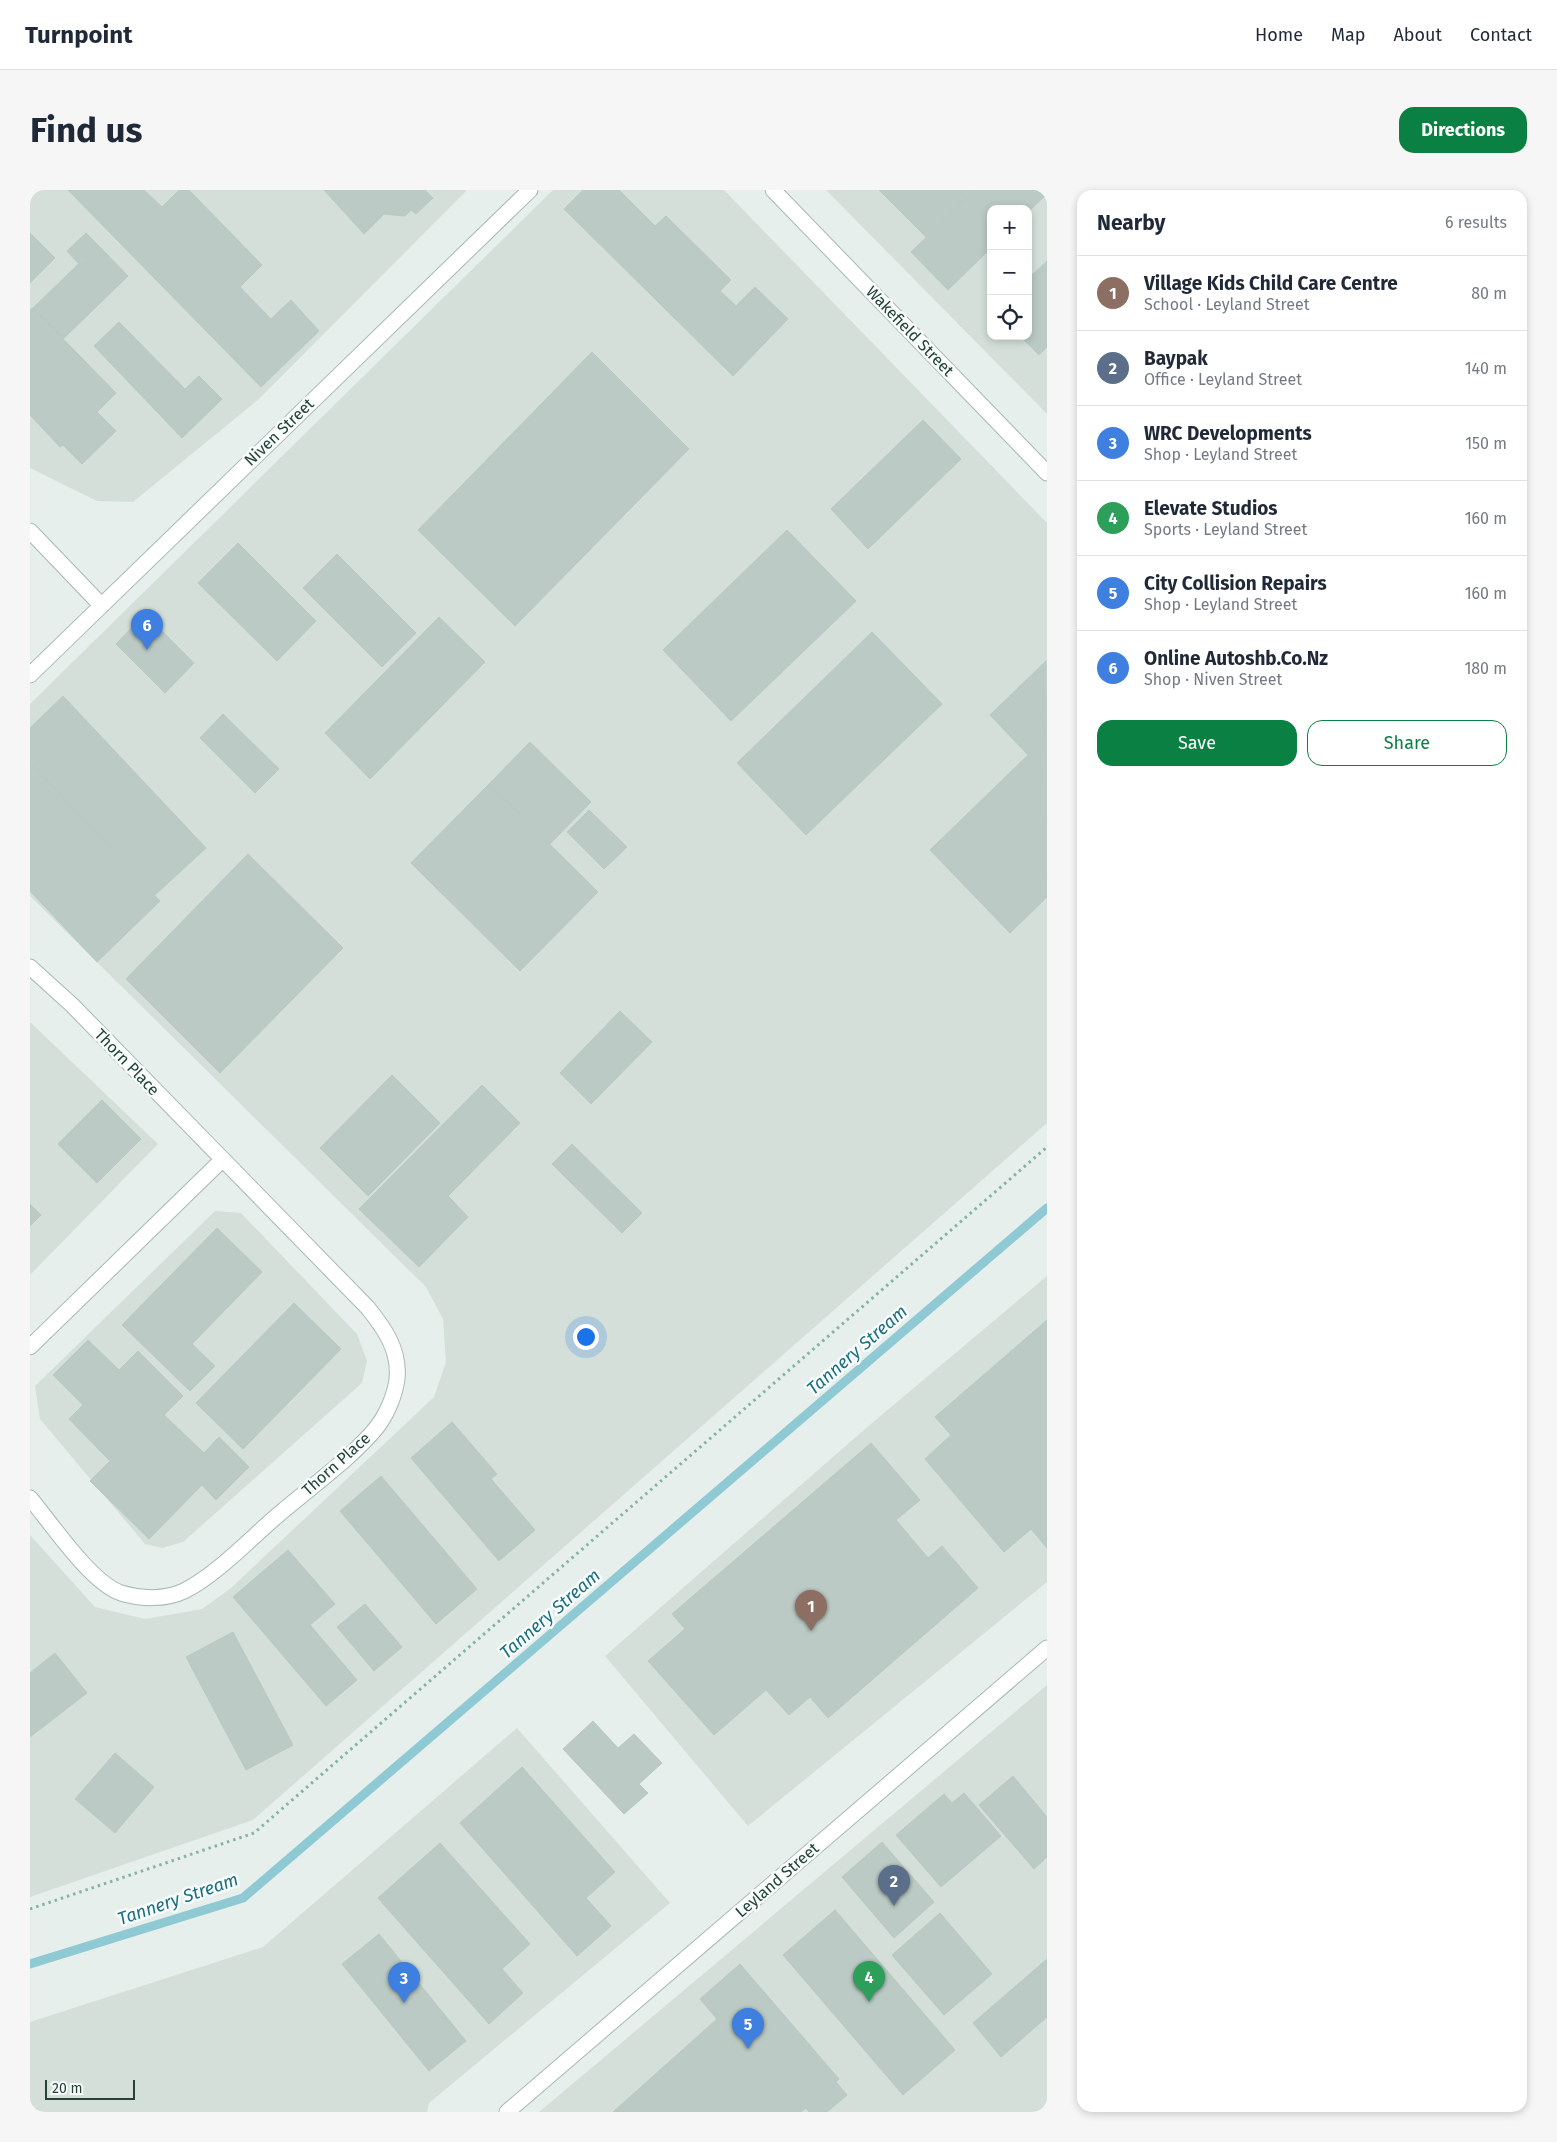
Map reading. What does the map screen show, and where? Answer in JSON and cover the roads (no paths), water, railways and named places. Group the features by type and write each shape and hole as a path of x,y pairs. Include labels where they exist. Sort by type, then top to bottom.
{"street":[{"name":"Niven Street","path":"30,675 100,605 530,190"},
{"name":"Wakefield Street","path":"773,190 1047,473"},
{"path":"30,532 100,605"},
{"name":"Thorn Place","path":"30,967 72,1005 368,1308 387,1332 397,1360 397,1378 394,1394 377,1427 215,1569 185,1591 169,1597 134,1596 119,1592 91,1572 30,1498"},
{"path":"30,1347 222,1160"},
{"name":"Leyland Street","path":"507,2112 1047,1648"}],"waterway":[{"name":"Tannery Stream","path":"30,1964 243,1898 1047,1208"}],"place":[{"name":"Online Autoshb.Co.Nz","path":"147,650"},
{"name":"Village Kids Child Care Centre","path":"811,1631"},
{"name":"Baypak","path":"894,1906"},
{"name":"Elevate Studios","path":"869,2002"},
{"name":"WRC Developments","path":"404,2003"},
{"name":"City Collision Repairs","path":"748,2049"}]}
